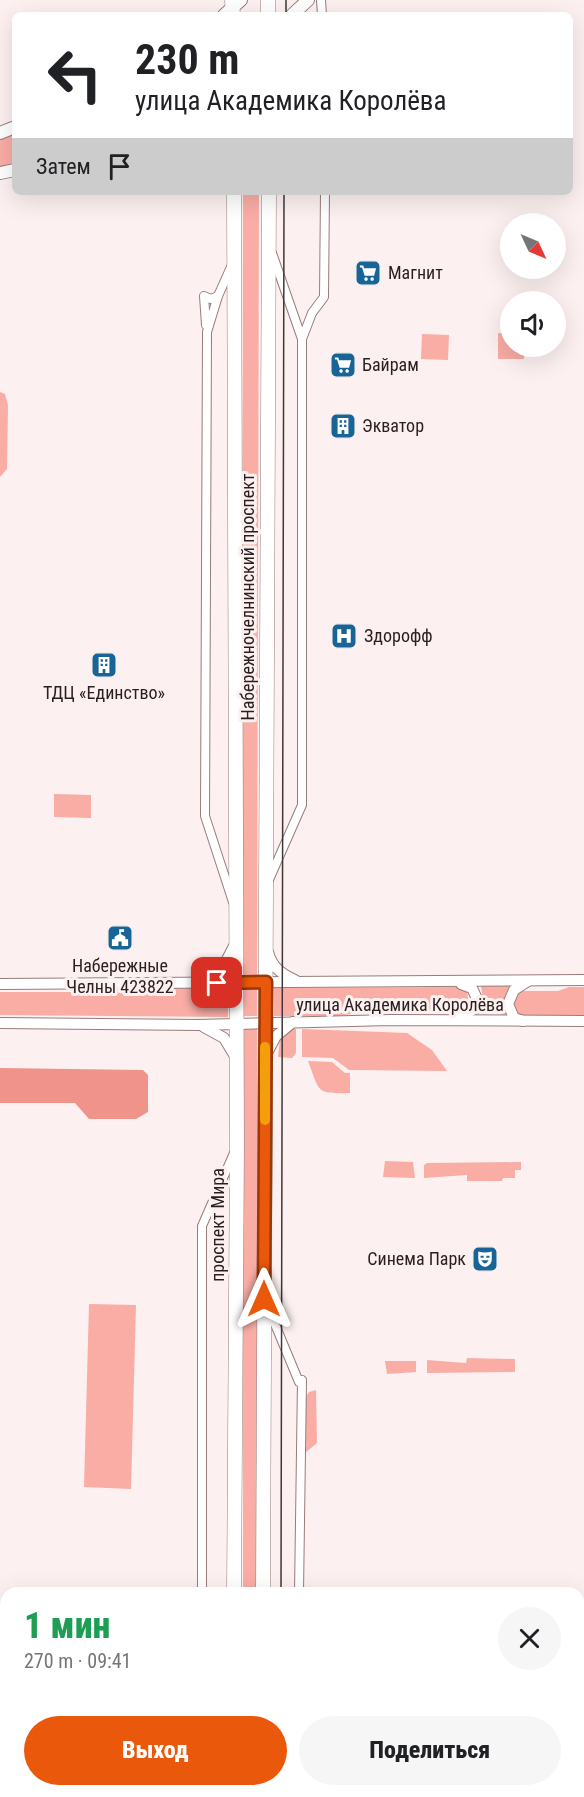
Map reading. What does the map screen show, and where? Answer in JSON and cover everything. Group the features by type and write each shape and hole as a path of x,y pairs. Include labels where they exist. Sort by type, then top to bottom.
{"main road":[{"path":"295,12 308,0"},
{"name":"Набережночелнинский проспект","path":"234,195 236,1002"},
{"name":"Набережночелнинский проспект","path":"265,1022 269,195"},
{"name":"проспект Мира","path":"234,1587 236,1002"},
{"path":"263,1587 265,1022"}],"street":[{"path":"302,339 312,314 324,297 325,195"},
{"path":"265,891 302,805 302,339 268,242"},
{"path":"207,332 218,296 234,261"},
{"path":"218,296 211,299 204,296 207,332 205,816 234,908"},
{"path":"266,942 271,961 277,969 285,976 301,982"},
{"path":"198,983 212,978 221,971 236,943"},
{"name":"улица Академика Королёва","path":"0,984 584,980"},
{"path":"434,1021 464,1015 475,1008 478,1000 472,987 454,981"},
{"path":"523,1021 514,1018 508,1004 514,990 528,981"},
{"path":"265,1058 276,1036 294,1021"},
{"name":"улица Академика Королёва","path":"0,1023 584,1021"},
{"path":"198,1024 224,1038 236,1058"},
{"path":"202,1587 202,1226 237,1147"},
{"path":"264,1299 299,1382 302,1380 299,1587"}],"shaded area":[{"path":"12,135 12,164 0,166 0,140"},
{"path":"243,195 259,195 257,977 242,977"},
{"path":"498,333 500,333 500,357 524,357 524,359 498,359"},
{"path":"422,334 449,335 448,360 421,359"},
{"path":"0,392 5,394 8,405 7,469 0,477"},
{"path":"54,794 91,795 91,818 54,817"},
{"path":"481,986 509,986 503,1003 507,1016 480,1009 483,999"},
{"path":"459,987 467,990 469,1005 461,1011 372,1011 338,1016 274,1016 274,988"},
{"path":"569,987 584,987 584,1016 522,1016 517,1014 513,1005 518,993 523,991 558,991"},
{"path":"123,988 228,988 228,1017 0,1015 0,992 77,992"},
{"path":"243,988 257,988 257,1016 243,1016"},
{"path":"243,1027 257,1027 257,1587 243,1587"},
{"path":"290,1029 296,1029 296,1053 292,1058 278,1057 280,1038"},
{"path":"302,1029 407,1033 432,1050 447,1071 349,1070 333,1058 302,1057"},
{"path":"308,1061 332,1062 345,1073 350,1073 350,1093 330,1093 320,1089"},
{"path":"0,1068 143,1070 148,1075 148,1112 136,1119 89,1119 75,1103 0,1103"},
{"path":"385,1161 413,1162 415,1178 383,1177"},
{"path":"521,1162 521,1170 515,1170 515,1178 503,1178 502,1181 467,1181 467,1175 424,1178 424,1165 427,1163"},
{"path":"89,1304 136,1305 131,1489 84,1487"},
{"path":"467,1358 515,1359 515,1372 427,1373 427,1360 466,1363"},
{"path":"385,1361 416,1361 416,1372 387,1374"},
{"path":"316,1390 317,1443 305,1453 305,1398 309,1392"}],"tram line":[{"path":"286,0 286,12"},
{"path":"281,1587 284,195"}],"slow traffic":[{"path":"265,1047 265,1120"}],"place":[{"name":"Магнит","path":"368,273"},
{"name":"Байрам","path":"343,365"},
{"name":"Экватор","path":"343,426"},
{"name":"Здорофф","path":"344,636"},
{"name":"ТДЦ «Единство»","path":"104,665"},
{"name":"Набережные Челны 423822","path":"120,938"},
{"name":"Синема Парк","path":"485,1259"}],"route":[{"path":"217,983 266,982 264,1299"}]}
